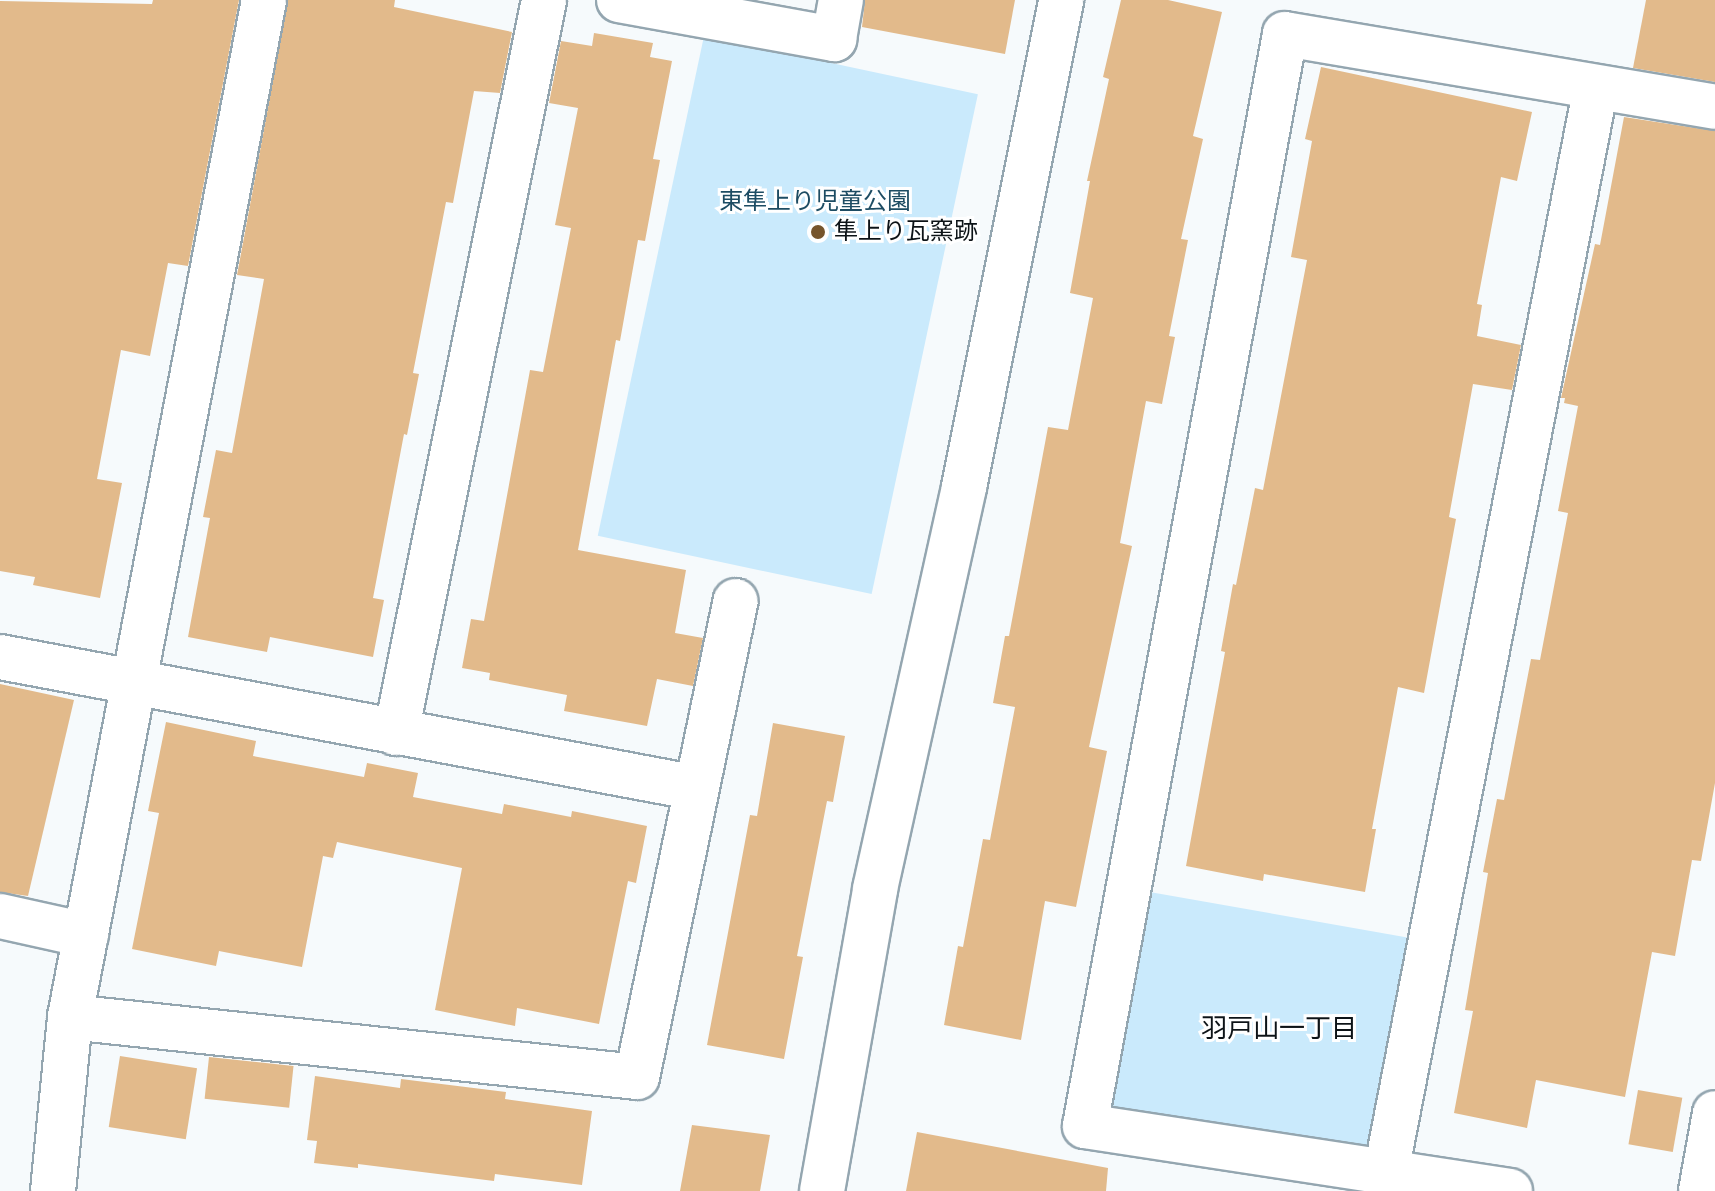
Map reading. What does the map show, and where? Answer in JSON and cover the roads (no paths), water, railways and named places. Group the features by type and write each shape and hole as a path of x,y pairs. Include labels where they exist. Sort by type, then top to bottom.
{"street":[{"path":"53,1191 70,1017 264,0"},
{"path":"396,733 544,0"},
{"path":"619,0 834,39 841,0"},
{"path":"822,1191 875,889 964,487 1061,0"},
{"path":"1510,1191 1085,1126 1285,34 1715,107"},
{"path":"1386,1172 1596,87"},
{"path":"70,1017 637,1077 736,601"},
{"path":"0,657 133,685 697,788"},
{"path":"0,916 86,935"},
{"path":"1701,1191 1715,1113"}],"place":[{"name":"隼上り瓦窯跡","path":"818,232"}],"district":[{"name":"羽戸山一丁目","path":"1279,1029"}],"park label":[{"name":"東隼上り児童公園","path":"815,202"}]}
